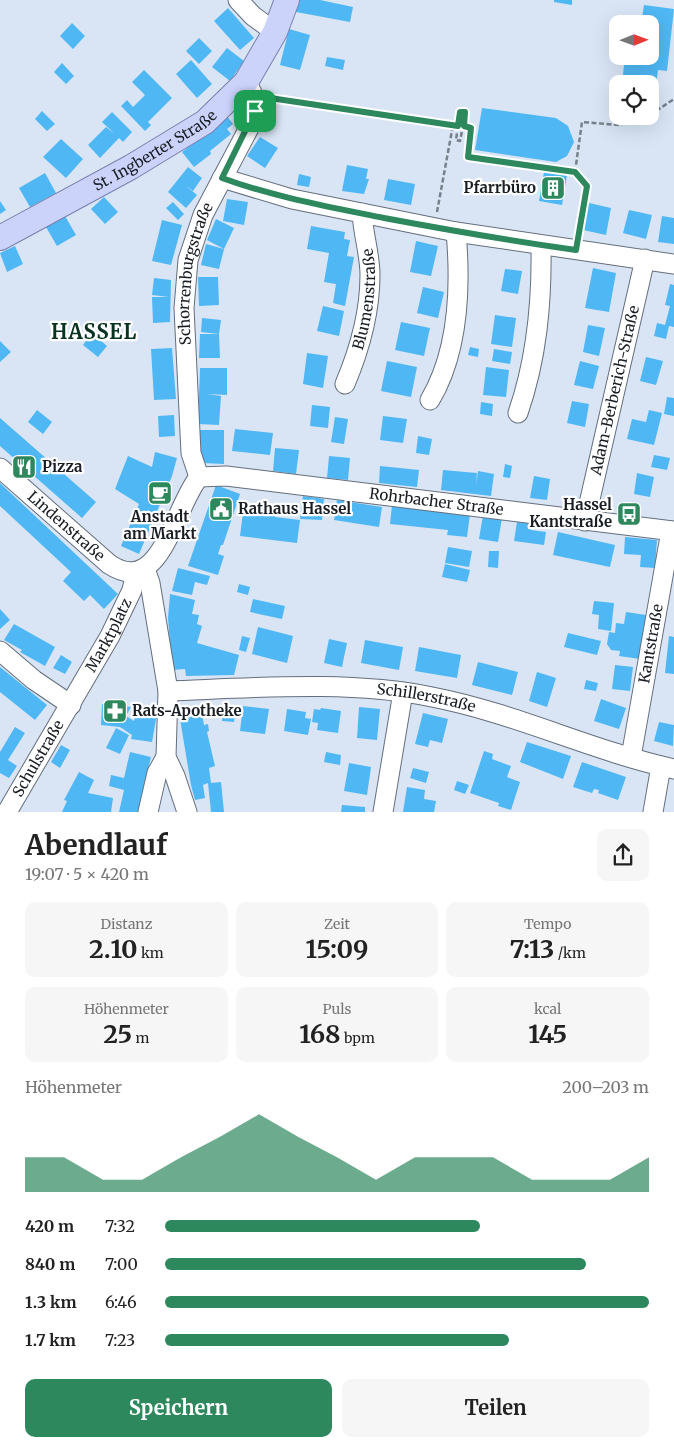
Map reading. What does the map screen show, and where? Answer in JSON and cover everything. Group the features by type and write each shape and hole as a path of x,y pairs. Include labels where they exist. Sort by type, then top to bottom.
{"main road":[{"name":"St. Ingberter Straße","path":"0,238 182,139 205,122 246,82 275,32 287,0"}],"street":[{"path":"238,0 263,24 275,32"},
{"path":"246,82 255,100 255,111"},
{"name":"Schorrenburgstraße","path":"199,477 191,453 185,282 192,242 255,111"},
{"path":"222,178 292,199 434,228 541,246 674,264"},
{"name":"Blumenstraße","path":"345,384 355,360 370,282 362,214"},
{"path":"430,400 441,381 454,327 460,268 456,232"},
{"path":"518,413 526,391 535,352 541,306 541,246"},
{"name":"Adam-Berberich-Straße","path":"585,521 645,260"},
{"name":"Lindenstraße","path":"0,468 109,564 125,572 141,571"},
{"name":"Rohrbacher Straße","path":"199,477 206,475 226,476 672,531"},
{"name":"Marktplatz","path":"71,705 126,605 141,571 157,556 199,477"},
{"name":"Kantstraße","path":"631,757 672,531"},
{"name":"Marktplatz","path":"141,571 150,583 168,691 166,757"},
{"path":"0,651 34,680 71,705"},
{"name":"Schillerstraße","path":"168,691 338,688 403,692 449,700 505,715 631,757 668,767"},
{"path":"383,812 403,692"},
{"name":"Schulstraße","path":"7,812 71,705"},
{"path":"148,812 157,773 166,757"},
{"path":"166,757 175,776 187,812"},
{"path":"653,812 668,767"}],"path":[{"path":"255,111 262,108 270,98 458,126"},
{"path":"659,109 674,99"},
{"path":"460,112 465,112 460,141 456,140 458,126 460,112"},
{"path":"575,172 582,122 609,124"},
{"path":"434,228 453,125"},
{"path":"464,126 471,128 468,157 575,172 587,186 576,250"}],"building":[{"path":"298,0 320,0 353,7 350,22 296,12"},
{"path":"554,0 572,0 572,5 554,2"},
{"path":"644,5 674,9 667,71 658,70 657,75 623,75 624,65 659,65 659,15 642,15"},
{"path":"228,8 254,38 240,50 214,21"},
{"path":"72,23 85,36 73,49 60,36"},
{"path":"289,29 310,35 300,70 280,65"},
{"path":"199,38 212,51 199,64 186,51"},
{"path":"227,48 244,61 230,81 212,67"},
{"path":"327,57 345,60 343,70 325,66"},
{"path":"191,60 212,84 197,98 176,74"},
{"path":"62,63 74,76 66,84 54,72"},
{"path":"144,70 172,98 148,122 151,125 145,131 121,106 127,100 133,107 145,95 132,82"},
{"path":"482,108 556,118 568,126 574,142 567,156 556,162 475,150"},
{"path":"42,111 55,124 47,131 35,119"},
{"path":"112,112 132,132 123,142 119,138 100,158 88,145 106,127 115,134 102,122"},
{"path":"227,116 233,124 227,129 231,134 210,151 211,154 194,167 182,152"},
{"path":"260,137 278,148 265,168 247,156"},
{"path":"61,139 83,159 66,178 43,157"},
{"path":"347,165 368,169 366,179 369,179 364,194 342,191"},
{"path":"188,167 202,178 193,191 185,185 197,195 186,208 168,192"},
{"name":"Pfarrbüro","path":"544,172 567,175 562,205 539,201"},
{"path":"45,173 56,193 30,207 19,188"},
{"path":"299,174 311,177 309,187 297,185"},
{"path":"388,179 415,184 411,205 384,200"},
{"path":"104,197 118,212 105,224 91,209"},
{"path":"227,199 248,202 244,225 223,221"},
{"path":"0,201 6,210 0,214"},
{"path":"173,202 184,214 178,220 166,208"},
{"path":"589,203 611,208 606,235 583,230"},
{"path":"629,210 652,215 646,239 623,233"},
{"path":"65,216 76,235 57,246 46,227"},
{"path":"662,216 674,218 674,244 658,242"},
{"path":"216,219 234,228 224,249 207,240"},
{"path":"162,220 182,225 171,265 152,261"},
{"path":"311,226 345,232 344,239 350,240 347,256 354,257 345,306 333,303 336,284 324,282 329,253 307,249"},
{"path":"416,241 438,246 431,276 410,272"},
{"path":"206,244 224,249 219,269 201,265"},
{"path":"15,246 23,264 7,272 0,253"},
{"path":"593,268 616,273 609,312 585,308"},
{"path":"505,269 522,271 518,294 501,291"},
{"path":"198,277 218,277 219,305 199,306"},
{"path":"154,278 171,280 170,322 153,323 152,297 169,297 152,295"},
{"path":"670,284 674,285 674,327 669,326 666,339 654,336 657,323 665,325 670,306 665,305"},
{"path":"423,287 444,292 438,318 417,313"},
{"path":"323,306 344,311 339,336 317,331"},
{"path":"495,315 516,318 512,347 491,344"},
{"path":"202,318 221,320 219,334 201,332"},
{"path":"401,322 430,328 424,356 395,350"},
{"path":"588,325 605,328 599,356 583,352"},
{"path":"92,333 107,346 98,357 83,345"},
{"path":"200,334 219,334 220,358 199,358"},
{"path":"0,341 11,352 0,362"},
{"path":"470,347 479,349 478,357 468,355"},
{"path":"172,348 176,399 154,400 151,349"},
{"path":"494,349 512,352 510,364 492,361"},
{"path":"307,353 328,356 323,388 303,384"},
{"path":"646,357 663,361 656,385 640,381"},
{"path":"387,361 417,367 411,397 381,391"},
{"path":"580,361 599,366 593,389 574,385"},
{"path":"486,367 509,370 506,397 483,395"},
{"path":"200,368 227,368 227,395 207,394 221,396 219,425 198,424"},
{"path":"667,397 674,398 674,416 664,414"},
{"path":"572,401 589,404 585,427 567,423"},
{"path":"481,402 493,404 492,416 480,414"},
{"path":"312,405 330,407 328,428 310,426"},
{"path":"37,410 52,422 43,434 28,422"},
{"path":"649,410 662,413 654,445 627,439 632,419 646,422"},
{"path":"174,415 175,436 159,437 158,416"},
{"path":"383,416 407,419 403,443 380,440"},
{"path":"335,417 348,419 344,444 331,442"},
{"path":"0,418 96,502 82,518 0,446"},
{"path":"235,429 273,433 270,455 232,451"},
{"path":"197,430 224,430 224,464 203,463 198,458"},
{"path":"418,436 432,439 429,455 416,453"},
{"path":"275,448 299,450 296,474 273,471"},
{"path":"155,452 177,458 172,476 139,554 121,546 139,504 115,489 128,456 152,467"},
{"path":"654,455 670,458 667,470 651,467"},
{"path":"329,456 350,458 348,480 327,478"},
{"path":"505,464 512,466 510,478 503,477"},
{"path":"380,466 419,470 417,487 379,483"},
{"path":"443,470 477,473 476,485 478,471 494,474 491,496 441,490"},
{"path":"637,473 654,477 650,497 634,494"},
{"path":"534,476 550,479 547,500 530,498"},
{"path":"0,483 118,594 104,609 90,595 84,601 63,581 71,572 0,506"},
{"path":"216,485 240,494 223,545 221,545 218,554 224,556 218,575 188,566"},
{"path":"303,496 324,499 322,520 300,519"},
{"path":"337,500 382,507 379,527 334,520"},
{"path":"244,504 276,508 275,517 300,520 297,543 240,536"},
{"path":"392,505 470,514 467,537 447,535 448,530 390,524"},
{"path":"483,515 502,518 498,542 479,539"},
{"path":"517,522 532,524 531,530 546,532 544,545 514,541"},
{"path":"558,532 615,545 610,567 553,555"},
{"path":"625,537 657,540 655,568 640,567 641,555 624,554"},
{"path":"448,547 472,551 469,567 445,563"},
{"path":"489,551 499,551 498,568 488,567"},
{"path":"445,564 470,570 467,582 442,577"},
{"path":"178,568 210,576 207,585 195,582 192,595 172,591"},
{"path":"239,584 250,587 248,595 237,592"},
{"path":"170,594 195,600 192,614 199,615 197,624 202,626 197,643 239,655 234,675 186,676 185,669 172,670 168,618"},
{"path":"253,599 285,606 282,619 250,612"},
{"path":"594,601 614,603 611,631 598,629 599,615 592,614"},
{"path":"0,609 10,620 0,629"},
{"path":"626,612 646,615 640,659 619,656 620,651 611,650 607,644 609,632 615,633 616,623 624,624"},
{"path":"14,624 55,647 45,666 20,652 22,650 4,640"},
{"path":"258,627 293,636 287,663 252,654"},
{"path":"568,633 601,641 597,655 564,647"},
{"path":"242,636 250,638 246,652 239,650"},
{"path":"669,636 674,637 674,674 665,673"},
{"path":"329,639 347,643 342,667 324,663"},
{"path":"365,640 403,647 399,670 361,663"},
{"path":"419,647 461,655 457,678 415,671"},
{"path":"61,655 72,662 65,674 53,668"},
{"path":"478,662 518,672 512,695 472,685"},
{"path":"615,665 633,667 630,691 612,689"},
{"path":"0,667 47,705 35,720 0,692"},
{"path":"537,672 556,678 547,707 529,701"},
{"path":"586,680 598,683 596,691 584,689"},
{"path":"601,699 626,708 619,729 594,721"},
{"path":"102,704 131,707 126,716 134,721 137,704 158,708 152,742 131,739 132,735 120,727 101,725"},
{"path":"224,705 236,707 234,722 222,721"},
{"path":"243,706 269,709 265,734 240,731"},
{"path":"359,707 380,709 377,740 357,738"},
{"path":"321,708 341,711 338,733 317,730 318,723 312,722 314,709 320,710"},
{"path":"287,709 306,712 305,718 311,719 308,735 284,731"},
{"path":"423,713 448,719 442,743 430,740 428,747 415,744"},
{"path":"202,714 204,725 208,724 209,731 207,732 215,766 209,768 211,783 221,782 224,812 211,812 208,783 203,785 205,798 195,800 191,785 180,719"},
{"path":"659,722 674,725 673,746 654,741"},
{"path":"15,727 25,733 8,760 17,766 9,778 0,773 0,752"},
{"path":"116,728 129,735 120,754 106,748"},
{"path":"527,742 571,756 563,779 520,762"},
{"path":"61,745 70,750 60,768 51,762"},
{"path":"484,751 493,754 492,759 511,766 507,777 520,782 511,810 498,806 499,803 470,793"},
{"path":"130,752 151,757 138,812 119,812 124,790 109,786 111,775 124,778"},
{"path":"326,752 341,755 340,765 324,762"},
{"path":"582,762 626,777 618,800 598,793 599,790 594,789 592,793 573,787"},
{"path":"349,763 371,767 367,795 344,791"},
{"path":"413,768 429,772 426,783 410,778"},
{"path":"79,772 94,780 88,793 113,798 111,812 62,812 67,801 64,800"},
{"path":"457,781 469,785 465,794 454,790"},
{"path":"407,787 425,790 424,799 436,801 434,812 403,812"},
{"path":"342,805 365,807 365,812 341,812"}],"place":[{"name":"Pfarrbüro","path":"553,188"},
{"name":"Pizza","path":"24,467"},
{"name":"Anstadt am Markt","path":"160,493"},
{"name":"Rathaus Hassel","path":"221,509"},
{"name":"Hassel Kantstraße","path":"629,514"},
{"name":"Rats-Apotheke","path":"115,711"}],"district":[{"name":"HASSEL","path":"94,332"}],"route":[{"path":"270,98 458,126 460,112 465,112 464,126 471,128 468,157 575,172 587,186 576,250 456,232 362,214 292,199 222,178 250,126 255,111 262,108 270,98"}]}
